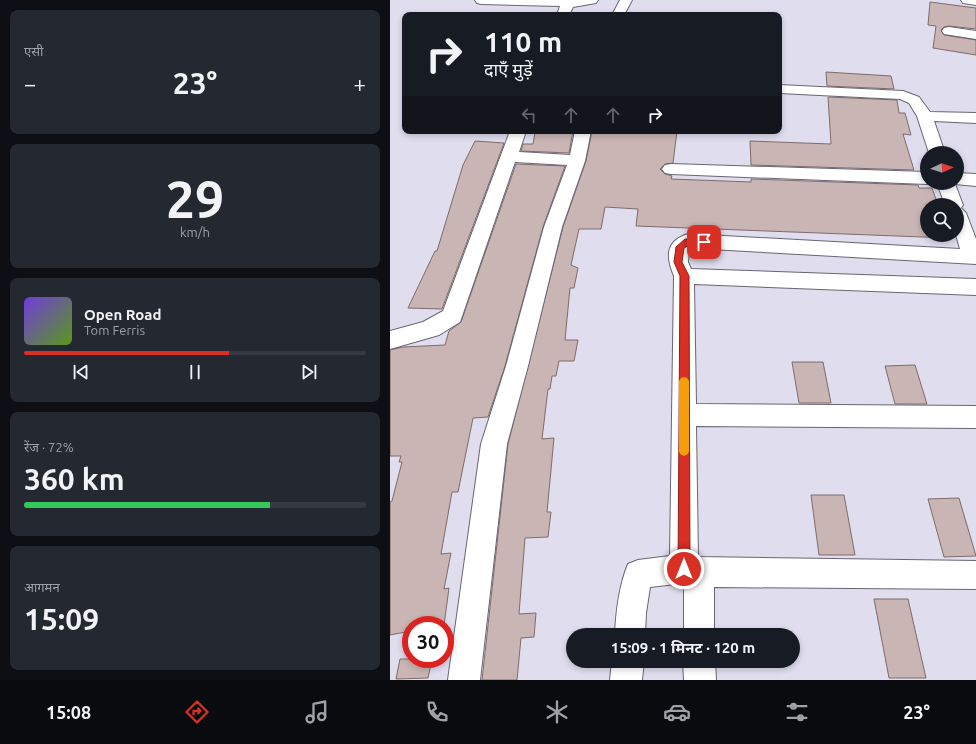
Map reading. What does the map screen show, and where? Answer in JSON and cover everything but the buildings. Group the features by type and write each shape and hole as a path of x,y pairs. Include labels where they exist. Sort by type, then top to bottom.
{"street":[{"path":"480,4 534,1 565,9 592,0"},
{"path":"619,12 621,0"},
{"path":"967,0 976,1"},
{"path":"949,31 976,35"},
{"path":"782,89 903,96 914,100 925,116 935,146"},
{"path":"925,116 976,118"},
{"path":"390,340 436,327 446,322 452,316 517,134"},
{"path":"464,680 494,444 517,366 532,301 553,227 577,161 582,134"},
{"path":"508,156 577,161"},
{"path":"671,169 920,178"},
{"path":"964,179 976,180"},
{"path":"698,628 692,571 684,415 684,276 678,262 680,247 688,241 975,257 964,230"},
{"path":"684,276 976,288"},
{"path":"684,415 976,417"},
{"path":"630,628 631,613 638,574 692,571 976,575"},
{"path":"626,680 627,668"},
{"path":"699,668 700,680"}],"slow traffic":[{"path":"684,381 684,451"}],"route":[{"path":"684,569 684,276 678,262 680,247 688,241 704,242"}]}
